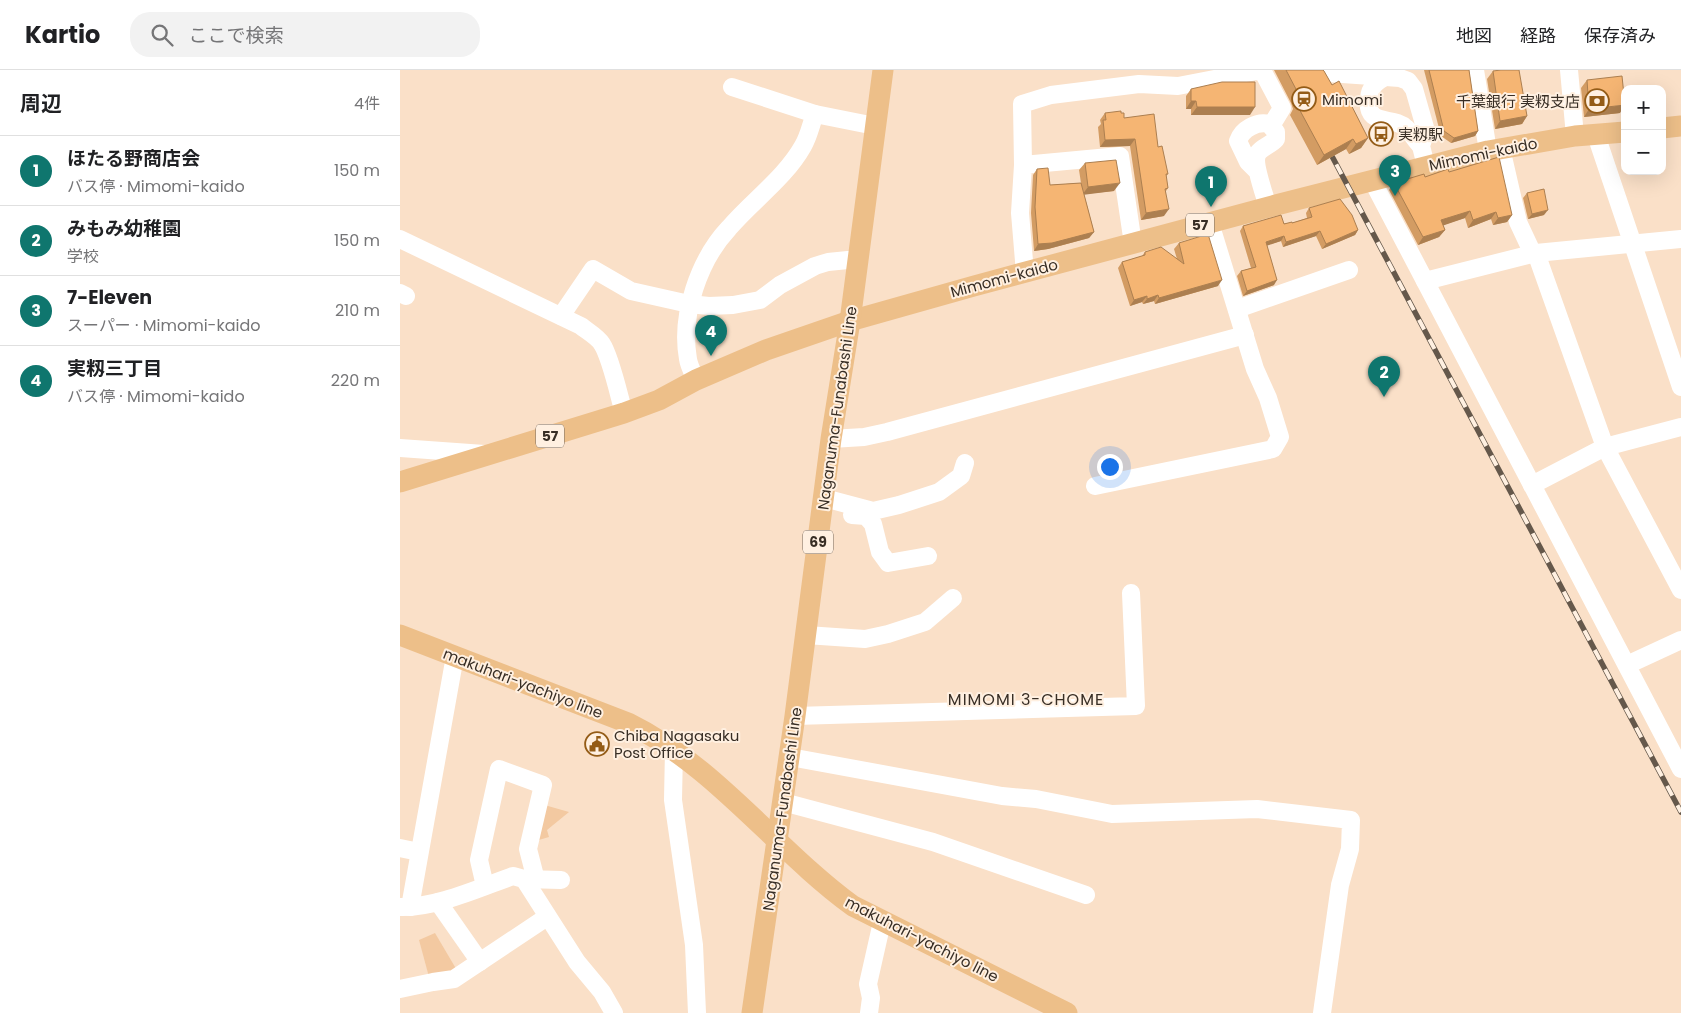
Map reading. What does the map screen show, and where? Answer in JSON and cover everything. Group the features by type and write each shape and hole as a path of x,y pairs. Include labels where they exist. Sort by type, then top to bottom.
{"main road":[{"name":"Naganuma-Funabashi Line","path":"752,1013 790,757 831,440 850,321 883,70"},
{"path":"1666,128 1681,126"},
{"name":"Mimomi-kaido","path":"400,482 624,413 659,400 696,380 766,350 850,321 1210,222 1372,180 1424,156 1494,149 1575,136 1621,132"},
{"name":"makuhari-yachiyo line","path":"400,635 628,723 651,734 674,749 840,897 853,906 1067,1013"}],"street":[{"path":"1025,273 1020,213 1023,165 1022,104 1051,96 1139,84 1178,86 1262,70 1282,108 1271,126"},
{"path":"1318,70 1328,73 1400,78 1410,76 1426,131 1424,156"},
{"path":"1475,70 1494,149 1518,222 1535,254 1605,448 1681,590"},
{"path":"1569,70 1575,136"},
{"path":"1385,77 1378,81 1371,89 1369,97 1371,112 1382,121 1400,124 1406,128 1424,156"},
{"path":"732,87 815,114 875,126"},
{"path":"696,380 688,360 686,329 689,304 700,276 714,249 728,228 786,171 804,145 815,114"},
{"path":"1257,171 1248,162 1238,141 1246,129 1265,123 1276,132 1276,139 1257,154 1256,158 1257,171 1268,207"},
{"path":"1596,135 1681,387"},
{"path":"1023,165 1120,156 1133,244"},
{"path":"1372,180 1681,768"},
{"path":"1095,486 1273,449 1280,437 1268,398 1255,369 1210,222"},
{"path":"1424,281 1535,254 1681,239"},
{"path":"401,240 581,326 602,343 624,413"},
{"path":"561,316 594,269 631,291 689,304 709,306 733,305 760,300 780,285 814,266 858,258"},
{"path":"1237,309 1349,270"},
{"path":"831,440 864,437 887,432 1245,335"},
{"path":"1532,485 1605,448 1681,427"},
{"path":"400,448 490,455"},
{"path":"823,504 873,511 899,505 939,492 960,476 965,463"},
{"path":"823,504 866,516 873,524 880,552 888,563 928,556"},
{"path":"795,716 1136,706 1132,593"},
{"path":"806,635 865,639 888,634 925,622 953,598"},
{"path":"1627,665 1681,640"},
{"path":"455,656 419,852 405,907 438,902 513,876 530,880 561,880"},
{"path":"674,749 673,800 694,946 697,1013"},
{"path":"790,757 1002,796 1036,799 1112,814 1258,809 1351,820 1350,849 1340,885 1322,1013"},
{"path":"485,886 479,860 499,769 543,785 528,849 530,880 547,917 577,962 602,992 614,1013"},
{"path":"783,802 934,842 1086,895"},
{"path":"400,848 419,852"},
{"path":"438,902 480,962"},
{"path":"400,989 454,979 547,917"},
{"path":"869,1013 871,998 868,984 882,922"}],"shaded area":[{"path":"541,804 569,812 547,830 549,837 532,842"},
{"path":"435,933 458,972 429,977 419,940"}],"building":[{"path":"1286,70 1323,70 1332,85 1339,81 1368,138 1356,144 1353,139 1324,155 1297,105 1300,99"},
{"path":"1429,70 1469,70 1478,131 1454,138 1444,131"},
{"path":"1519,70 1527,116 1500,121 1493,71"},
{"path":"1622,76 1621,105 1589,109 1587,80"},
{"path":"1222,82 1255,82 1255,107 1197,107 1196,101 1191,101 1191,89"},
{"path":"1121,111 1121,113 1124,113 1124,118 1154,114 1158,147 1162,146 1168,174 1166,174 1168,188 1165,189 1169,209 1146,213 1135,139 1105,140 1103,120 1106,120 1105,113"},
{"path":"1499,157 1512,215 1498,218 1496,212 1473,220 1470,211 1441,220 1445,230 1423,237 1394,183 1424,174 1425,177 1448,169 1449,172"},
{"path":"1116,160 1120,183 1088,187 1085,163"},
{"path":"1048,168 1050,185 1081,183 1094,232 1052,243 1038,244 1035,207 1037,169"},
{"path":"1544,189 1548,210 1532,214 1527,193"},
{"path":"1340,199 1352,215 1358,230 1326,244 1320,231 1286,242 1284,236 1266,242 1277,280 1247,291 1241,271 1256,267 1243,226 1281,215 1284,224 1292,223 1312,217 1309,208"},
{"path":"1208,234 1222,280 1159,298 1158,295 1147,299 1147,296 1134,300 1122,262 1145,255 1145,252 1161,247 1184,264 1179,243"}],"railway":[{"path":"1326,145 1681,812"}],"place":[{"name":"Mimomi","path":"1304,99"},
{"name":"千葉銀行 実籾支店","path":"1597,101"},
{"name":"実籾駅","path":"1381,134"},
{"name":"7-Eleven","path":"1395,196"},
{"name":"ほたる野商店会","path":"1211,207"},
{"name":"実籾三丁目","path":"711,356"},
{"name":"みもみ幼稚園","path":"1384,397"},
{"name":"Chiba Nagasaku Post Office","path":"597,744"}],"district":[{"name":"MIMOMI 3-CHOME","path":"1026,699"}]}
